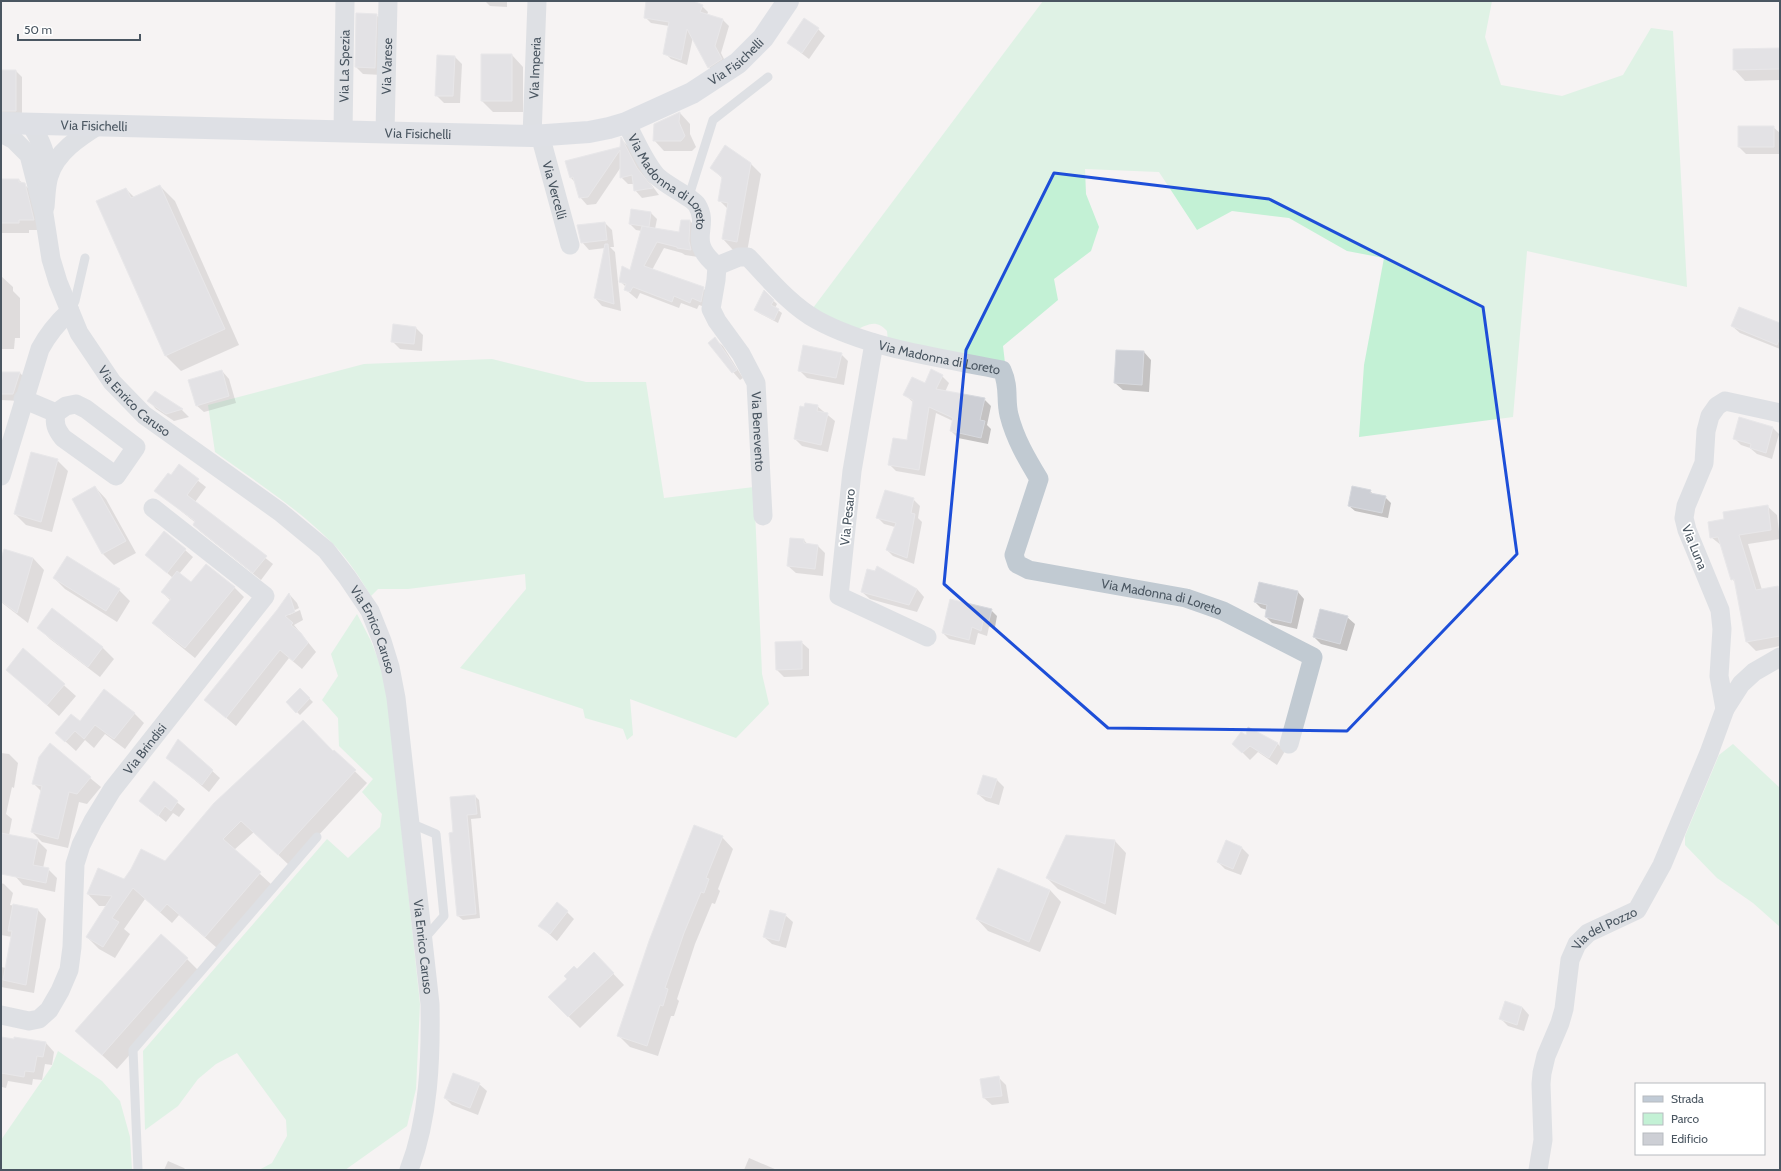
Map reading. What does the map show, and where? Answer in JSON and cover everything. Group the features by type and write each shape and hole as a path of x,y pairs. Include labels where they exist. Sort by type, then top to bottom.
{"main road":[{"name":"Via Fisichelli","path":"1,123 99,124 536,136 588,132 626,123 692,93 738,63 763,38 788,1"}],"street":[{"name":"Via La Spezia","path":"342,131 345,1"},
{"name":"Via Varese","path":"385,132 388,1"},
{"name":"Via Imperia","path":"536,136 537,1"},
{"name":"Via Madonna di Loreto","path":"626,123 656,174 696,204 700,214 700,246 706,257 717,266 739,257 748,256 791,302 817,320 849,335 874,343 1002,370 1007,381 1008,414 1020,447 1039,479 1014,555 1017,564 1028,570 1186,598 1235,616 1313,657 1288,744"},
{"path":"31,124 27,145 44,214"},
{"path":"31,124 40,139 46,154 49,175 44,214"},
{"path":"49,175 62,152 78,138 99,124"},
{"path":"1,133 14,140 29,155"},
{"name":"Via Vercelli","path":"536,136 570,245"},
{"name":"Via Enrico Caruso","path":"44,214 51,259 70,311 79,333 112,382 144,415 291,520 326,550 347,577 370,611 382,641 390,666 396,698 430,1004 430,1045 427,1088 421,1126 409,1170"},
{"name":"Via Benevento","path":"717,266 711,309 717,321 741,354 756,383 763,516"},
{"path":"1,476 23,399 40,349 47,335 70,311"},
{"name":"Via Pesaro","path":"874,343 852,471 839,596 927,637"},
{"path":"23,399 56,412"},
{"name":"Via Luna","path":"1725,709 1719,676 1722,629 1720,610 1687,530 1684,518 1686,506 1704,463 1706,431 1710,416 1717,406 1725,401 1780,413"},
{"name":"Via Brindisi","path":"1,1015 29,1021 39,1019 49,1010 60,991 69,970 72,947 75,864 93,821 112,790 265,596 153,508"},
{"name":"Via del Pozzo","path":"1538,1170 1543,1140 1542,1073 1546,1056 1560,1023 1564,1009 1570,960 1578,944 1588,933 1637,910 1662,865 1709,753 1725,709 1741,684 1754,672 1780,657"}],"lane":[{"path":"688,199 713,120 768,77"},
{"path":"70,311 75,301 85,258"},
{"path":"410,823 436,834 444,916 423,940"},
{"path":"138,1170 133,1050 317,837"}],"highlighted area":[{"path":"1054,173 1269,199 1483,307 1517,554 1347,731 1108,728 944,584 966,350"}],"green space":[{"path":"1043,1 1492,1 1485,37 1501,85 1562,96 1623,75 1651,28 1673,31 1687,287 1527,251 1513,417 1359,437 1364,365 1384,258 1347,251 1289,218 1232,211 1197,230 1159,172 1085,169 1086,194 1099,227 1091,251 1054,279 1058,300 1003,346 1005,363 888,341 887,331 880,325 872,324 856,330 810,312"},
{"path":"492,359 586,382 646,382 664,498 754,487 762,674 769,704 736,738 630,699 633,735 627,740 623,729 585,718 583,709 460,668 526,589 525,574 408,589 378,589 371,596 344,556 320,531 276,496 215,452 208,405 364,364"},
{"path":"357,614 371,641 382,670 389,710 420,1004 416,1089 407,1126 345,1170 259,1170 272,1163 287,1136 286,1120 237,1053 216,1064 198,1079 178,1106 145,1130 143,1051 327,839 348,858 380,827 382,814 362,792 373,779 339,746 338,718 322,700 338,676 331,654"},
{"path":"1733,744 1780,788 1780,927 1753,903 1717,878 1685,845 1685,836 1719,755"},
{"path":"58,1051 102,1081 120,1101 130,1137 132,1170 1,1170 1,1140 52,1066"}],"building":[{"path":"646,1 693,1 703,5 700,12 723,19 715,46 722,59 708,68 687,29 681,60 663,54 669,22 644,18"},
{"path":"356,13 377,14 375,68 355,67"},
{"path":"804,18 819,28 802,53 787,43"},
{"path":"1780,48 1780,69 1733,70 1733,49"},
{"path":"481,54 512,54 512,101 481,101"},
{"path":"437,55 455,56 453,96 435,96"},
{"path":"1,70 16,70 16,111 1,111"},
{"path":"680,112 679,122 685,136 681,141 653,141 654,124"},
{"path":"1738,126 1774,126 1774,147 1738,147"},
{"path":"621,137 637,168 653,188 634,191 632,175 620,178 620,150 588,197 579,198 573,177 570,178 565,161 620,147"},
{"path":"725,145 751,163 737,242 722,239 728,203 718,201 722,177 710,168"},
{"path":"1,179 19,179 19,182 25,183 34,220 19,220 19,223 1,223"},
{"path":"160,185 225,329 165,356 96,201 126,188 131,198"},
{"path":"631,209 651,212 649,227 629,224"},
{"path":"681,220 690,220 689,241 691,250 677,248 657,242 644,266 704,287 701,302 692,298 690,303 674,296 672,302 633,287 630,292 624,290 626,284 619,282 622,266 630,270 642,226 679,232"},
{"path":"605,222 607,240 581,243 577,225"},
{"path":"605,244 608,244 614,304 594,298"},
{"path":"764,290 774,300 771,305 779,309 774,320 754,310"},
{"path":"1739,307 1780,323 1780,337 1777,345 1731,326"},
{"path":"393,324 416,327 414,344 391,342"},
{"path":"715,337 737,370 732,373 708,343"},
{"path":"803,345 842,353 836,378 798,371"},
{"path":"1116,350 1144,351 1142,385 1114,383"},
{"path":"931,369 943,375 936,389 985,398 980,420 985,421 981,438 950,431 953,418 929,407 919,470 888,465 893,438 907,440 913,400 903,395 912,377 925,383"},
{"path":"222,370 229,396 196,406 188,380"},
{"path":"1,372 20,372 13,394 1,394"},
{"path":"155,391 183,409 166,414 147,401"},
{"path":"805,403 818,405 817,411 828,413 821,445 794,439 800,406 804,407"},
{"path":"1739,417 1773,427 1766,453 1750,448 1751,444 1733,439"},
{"path":"31,452 58,459 41,522 14,514"},
{"path":"179,464 199,479 187,495 267,556 253,573 193,525 195,521 154,491 168,473 171,475"},
{"path":"95,486 126,541 102,554 72,499"},
{"path":"1352,486 1371,490 1370,493 1386,496 1382,513 1348,506"},
{"path":"885,490 914,498 911,513 915,514 907,558 886,550 896,523 876,518"},
{"path":"1768,505 1771,530 1739,535 1756,590 1778,586 1780,599 1780,636 1746,642 1734,579 1731,580 1718,537 1710,538 1708,522 1724,519 1723,512"},
{"path":"164,531 186,549 167,573 145,555"},
{"path":"790,538 804,539 804,543 818,545 815,569 787,566"},
{"path":"4,549 33,558 17,613 1,601 1,559"},
{"path":"67,556 120,589 106,611 53,578"},
{"path":"206,564 235,587 185,648 152,623 171,599 161,592 177,571 191,582"},
{"path":"877,566 917,589 909,605 861,592 867,569 875,571"},
{"path":"1259,582 1298,591 1291,623 1265,617 1267,605 1254,602"},
{"path":"289,593 295,612 285,616 293,623 291,625 301,633 308,643 293,661 280,650 226,718 204,700"},
{"path":"950,599 992,609 989,621 983,621 981,631 972,627 969,640 942,633"},
{"path":"52,608 103,647 88,667 37,628"},
{"path":"1320,609 1348,616 1340,644 1313,637"},
{"path":"802,641 802,669 776,670 775,642"},
{"path":"23,648 65,684 47,705 6,670"},
{"path":"300,688 310,698 296,713 286,702"},
{"path":"104,689 135,713 114,739 95,725 84,739 75,731 65,742 55,733 71,714 80,721"},
{"path":"303,720 333,751 334,750 356,770 278,855 241,821 223,839 261,872 205,937 167,904 160,912 133,888 112,918 119,922 103,947 86,937 112,896 87,894 98,868 124,879 141,849 165,861 214,803"},
{"path":"1248,727 1278,743 1269,758 1250,746 1242,753 1232,744 1241,732 1246,735"},
{"path":"178,739 213,770 202,785 166,758"},
{"path":"50,743 91,777 77,794 69,792 58,839 31,832 42,786 32,784 39,757"},
{"path":"983,775 997,779 991,798 977,794"},
{"path":"154,781 178,801 171,811 165,806 158,816 139,801"},
{"path":"475,795 477,814 467,815 476,914 457,916 449,833 453,832 450,797"},
{"path":"694,825 723,836 706,878 709,879 704,893 701,892 684,933 665,988 668,989 663,1006 660,1005 647,1046 617,1036 649,941"},
{"path":"1,833 38,840 33,865 49,868 46,883 1,874"},
{"path":"1066,835 1115,840 1105,904 1046,878"},
{"path":"1226,840 1242,847 1233,869 1217,862"},
{"path":"998,868 1050,890 1029,942 976,919"},
{"path":"557,902 568,911 550,934 538,926"},
{"path":"13,904 38,909 26,985 3,980 12,931 8,931"},
{"path":"770,910 786,914 779,941 763,937"},
{"path":"161,934 188,958 102,1055 75,1031"},
{"path":"594,952 614,973 568,1017 548,997 567,979 564,976 574,966 577,969"},
{"path":"1505,1001 1522,1007 1517,1025 1499,1019"},
{"path":"1,1037 14,1039 14,1037 46,1042 43,1057 37,1056 34,1072 25,1071 24,1077 1,1073"},
{"path":"453,1073 480,1083 470,1108 444,1098"},
{"path":"999,1076 1002,1096 983,1098 980,1079"}]}
